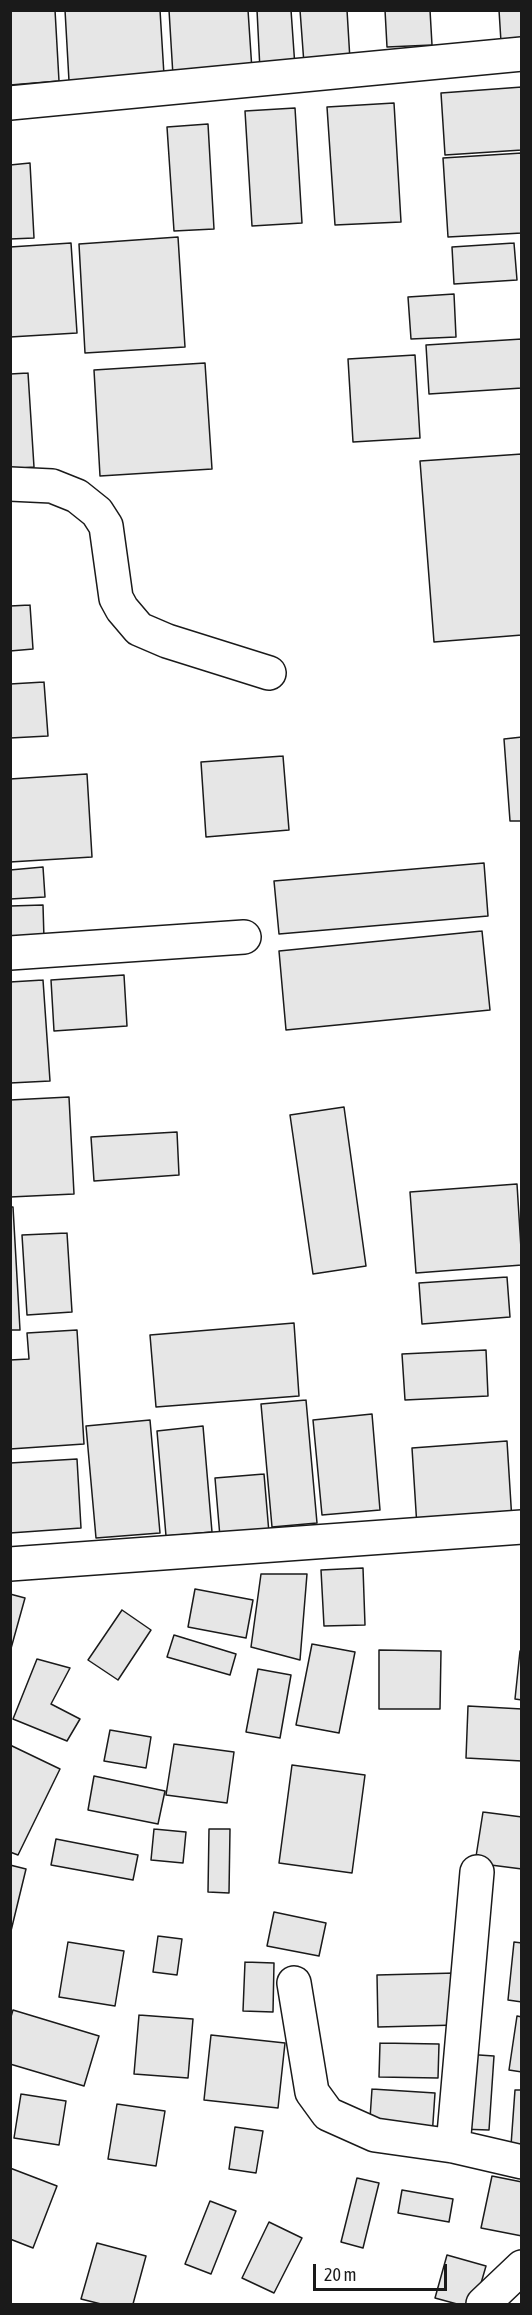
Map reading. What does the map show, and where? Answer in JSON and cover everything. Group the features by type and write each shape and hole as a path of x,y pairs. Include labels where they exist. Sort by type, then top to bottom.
{"street":[{"path":"10,103 522,54"},
{"path":"10,484 52,486 77,496 97,512 106,526 116,597 122,609 139,629 166,641 269,673"},
{"path":"10,953 243,937"},
{"path":"10,1564 522,1527"},
{"path":"453,2146 477,1872"},
{"path":"294,1983 312,2092 323,2110 375,2135 453,2146 522,2162"},
{"path":"483,2304 522,2267"}],"building":[{"path":"10,10 55,10 59,81 10,85"},
{"path":"65,10 160,10 164,75 69,81"},
{"path":"169,10 248,10 252,70 173,76"},
{"path":"257,10 291,10 295,67 260,70"},
{"path":"300,10 347,10 350,60 304,64"},
{"path":"385,10 430,10 432,45 387,47"},
{"path":"499,10 522,10 522,41 501,42"},
{"path":"522,87 522,150 445,155 441,93"},
{"path":"394,103 401,222 335,225 327,107"},
{"path":"295,108 302,223 252,226 245,111"},
{"path":"208,124 214,229 174,231 167,127"},
{"path":"522,153 522,233 448,237 443,158"},
{"path":"30,163 34,238 10,239 10,165"},
{"path":"178,237 185,347 85,353 79,244"},
{"path":"71,243 77,333 10,337 10,247"},
{"path":"514,243 517,280 454,284 452,247"},
{"path":"454,294 456,337 411,339 408,297"},
{"path":"522,339 522,388 429,394 426,345"},
{"path":"415,355 420,438 353,442 348,359"},
{"path":"205,363 212,469 100,476 94,370"},
{"path":"28,373 34,467 10,469 10,374"},
{"path":"522,454 522,635 434,642 420,461"},
{"path":"30,605 33,649 10,651 10,606"},
{"path":"44,682 48,736 10,738 10,684"},
{"path":"522,737 522,821 510,821 504,739"},
{"path":"283,756 289,830 206,837 201,762"},
{"path":"87,774 92,857 10,862 10,779"},
{"path":"484,863 488,916 279,934 274,881"},
{"path":"43,867 45,897 10,899 10,870"},
{"path":"43,905 44,939 10,941 10,906"},
{"path":"482,931 490,1010 286,1030 279,951"},
{"path":"124,975 127,1026 54,1031 51,980"},
{"path":"43,980 50,1081 10,1083 10,982"},
{"path":"69,1097 74,1194 10,1197 10,1100"},
{"path":"344,1107 366,1266 313,1274 290,1115"},
{"path":"177,1132 179,1175 94,1181 91,1137"},
{"path":"517,1184 522,1265 416,1273 410,1192"},
{"path":"10,1207 13,1207 20,1330 10,1330"},
{"path":"67,1233 72,1312 27,1315 22,1235"},
{"path":"507,1277 510,1317 422,1324 419,1283"},
{"path":"294,1323 299,1396 156,1407 150,1335"},
{"path":"77,1330 84,1444 10,1449 10,1360 29,1359 27,1333"},
{"path":"486,1350 488,1396 405,1400 402,1354"},
{"path":"306,1400 317,1523 272,1527 261,1404"},
{"path":"372,1414 380,1510 322,1515 313,1420"},
{"path":"150,1420 160,1533 96,1538 86,1426"},
{"path":"203,1426 212,1532 166,1536 157,1431"},
{"path":"507,1441 512,1521 417,1527 412,1448"},
{"path":"77,1459 81,1528 10,1533 10,1463"},
{"path":"264,1474 269,1533 220,1537 215,1478"},
{"path":"363,1568 365,1625 324,1626 321,1570"},
{"path":"261,1574 307,1574 300,1660 251,1647"},
{"path":"195,1589 253,1600 246,1638 188,1627"},
{"path":"10,1594 25,1598 10,1652"},
{"path":"122,1610 151,1630 118,1680 88,1660"},
{"path":"174,1635 236,1654 230,1675 167,1657"},
{"path":"312,1644 355,1652 339,1733 296,1725"},
{"path":"379,1650 441,1651 440,1709 379,1709"},
{"path":"520,1651 522,1651 522,1700 515,1699"},
{"path":"37,1659 70,1668 51,1704 80,1719 67,1741 13,1719"},
{"path":"258,1669 291,1675 280,1738 246,1732"},
{"path":"468,1706 522,1709 522,1761 466,1758"},
{"path":"110,1730 151,1737 146,1768 104,1761"},
{"path":"174,1744 234,1752 227,1803 166,1795"},
{"path":"10,1745 60,1769 18,1855 10,1852"},
{"path":"292,1765 365,1775 352,1873 279,1863"},
{"path":"94,1776 165,1791 158,1824 88,1810"},
{"path":"483,1812 522,1817 522,1869 475,1863"},
{"path":"154,1829 186,1832 183,1863 151,1860"},
{"path":"209,1829 230,1829 229,1893 208,1892"},
{"path":"56,1839 138,1855 133,1880 51,1865"},
{"path":"10,1865 26,1869 10,1935"},
{"path":"274,1912 326,1923 319,1956 267,1946"},
{"path":"158,1936 182,1939 177,1975 153,1972"},
{"path":"68,1942 124,1951 115,2006 59,1997"},
{"path":"514,1942 522,1943 522,2002 508,2000"},
{"path":"245,1962 274,1963 273,2012 243,2011"},
{"path":"456,1973 457,2025 378,2027 377,1975"},
{"path":"13,2010 99,2036 84,2086 10,2064 10,2020"},
{"path":"139,2015 193,2019 188,2078 134,2074"},
{"path":"517,2016 522,2017 522,2072 509,2070"},
{"path":"211,2035 285,2043 278,2108 204,2100"},
{"path":"380,2043 439,2044 438,2078 379,2077"},
{"path":"464,2054 494,2056 489,2130 459,2129"},
{"path":"372,2089 435,2093 432,2137 369,2133"},
{"path":"515,2090 522,2090 522,2160 510,2159"},
{"path":"21,2094 66,2101 59,2145 14,2138"},
{"path":"117,2104 165,2111 156,2166 108,2159"},
{"path":"235,2127 263,2131 256,2173 229,2169"},
{"path":"10,2168 57,2186 33,2248 10,2239"},
{"path":"492,2176 522,2182 522,2236 481,2228"},
{"path":"357,2178 379,2183 363,2248 341,2242"},
{"path":"402,2190 453,2199 449,2222 398,2213"},
{"path":"210,2201 236,2211 211,2274 185,2264"},
{"path":"269,2222 302,2238 274,2293 242,2278"},
{"path":"97,2243 146,2256 133,2304 101,2304 81,2299"},
{"path":"447,2255 486,2266 475,2304 457,2304 435,2298"}]}
